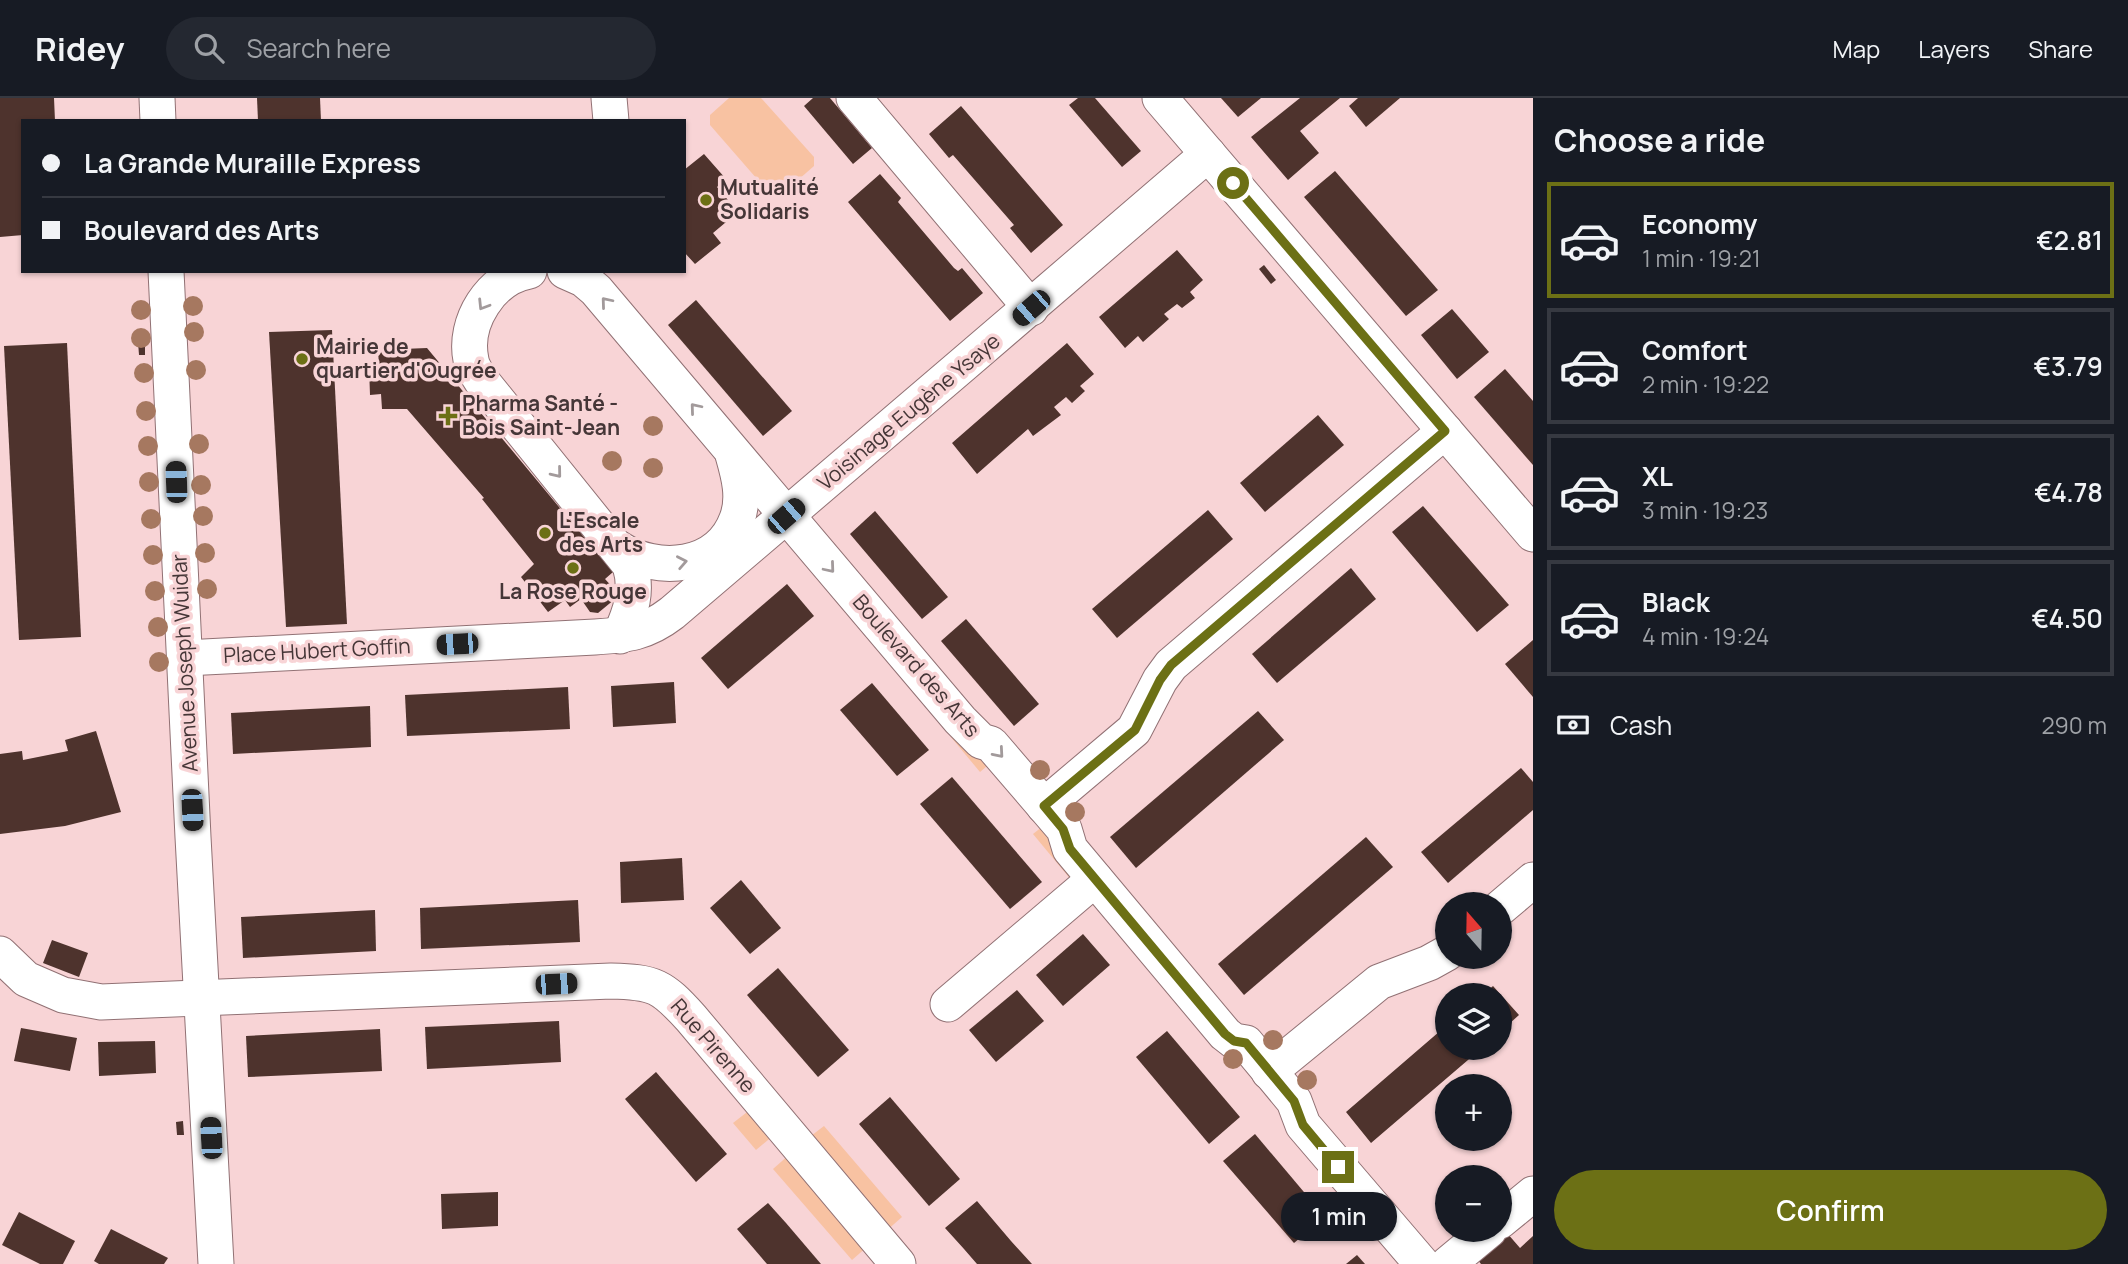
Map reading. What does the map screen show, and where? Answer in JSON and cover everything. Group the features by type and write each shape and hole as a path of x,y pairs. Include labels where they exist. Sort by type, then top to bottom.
{"street":[{"path":"157,98 158,119"},
{"path":"609,98 611,119"},
{"path":"854,98 1031,308"},
{"path":"1160,98 1533,534"},
{"name":"Voisinage Eugène Ysaye","path":"786,516 1208,154"},
{"name":"Avenue Joseph Wuidar","path":"166,273 216,1264"},
{"name":"Boulevard des Arts","path":"523,273 509,278 486,298 478,311 473,326 471,361 481,380 631,565 635,580 632,607 620,636"},
{"name":"Boulevard des Arts","path":"573,273 596,290 971,734 991,744 1063,829 1070,849 1225,1034 1234,1041 1246,1043 1294,1101 1303,1125 1422,1264"},
{"path":"1044,806 1135,730 1160,680 1171,665 1445,431"},
{"name":"Boulevard des Arts","path":"618,548 643,561 675,564 688,562 714,549 730,533 740,505 739,475 733,453"},
{"name":"Place Hubert Goffin","path":"185,658 637,633 663,620 786,516"},
{"path":"948,1004 1095,879"},
{"path":"1512,898 1533,880"},
{"name":"Rue Pirenne","path":"0,954 26,979 63,995 101,1003 611,981 636,981 653,985 671,996 691,1018 898,1264"},
{"path":"1269,1072 1379,982 1435,960"},
{"path":"1512,1211 1533,1194"},
{"path":"1448,1264 1475,1242"}],"shaded area":[{"path":"729,98 761,98 814,157 814,166 782,194 771,195 710,125 710,115"},
{"path":"957,730 994,760 980,772 950,736"},
{"path":"1047,823 1072,881 1033,834"},
{"path":"751,1109 774,1135 756,1150 733,1123"},
{"path":"824,1126 902,1217 885,1232 807,1139"},
{"path":"790,1154 868,1246 852,1260 773,1169"}],"building":[{"path":"0,98 54,98 55,119 21,119 21,235 0,237"},
{"path":"257,98 320,98 321,119 258,119"},
{"path":"813,98 830,98 872,148 853,164 804,106"},
{"path":"1078,98 1095,98 1141,151 1122,167 1069,105"},
{"path":"1221,98 1261,98 1238,117"},
{"path":"1300,98 1340,98 1300,131 1319,153 1288,180 1251,137"},
{"path":"1358,98 1400,98 1366,127 1349,106"},
{"path":"961,106 1063,225 1031,253 1010,228 1014,225 953,155 949,158 929,134"},
{"name":"Mutualité Solidaris","path":"704,154 726,179 717,187 738,212 713,233 721,243 695,264 686,254 686,168"},
{"path":"1335,171 1438,290 1406,316 1304,197"},
{"path":"880,174 901,198 898,202 954,268 958,271 962,268 983,293 950,321 848,202"},
{"path":"1177,250 1203,280 1190,292 1195,298 1182,308 1177,304 1164,314 1169,319 1143,342 1138,336 1125,348 1099,317"},
{"path":"1264,265 1276,280 1271,284 1259,269"},
{"path":"696,300 792,411 763,436 668,325"},
{"path":"1452,309 1489,352 1457,379 1421,335"},
{"path":"332,330 347,624 286,627 269,332"},
{"path":"138,342 145,342 145,355 139,355"},
{"path":"67,343 81,637 19,640 4,346"},
{"path":"1067,343 1094,374 1080,386 1085,391 1072,403 1066,397 1054,407 1061,415 1033,436 1028,429 977,474 952,443"},
{"path":"427,348 613,572 605,579 616,591 615,599 598,613 590,612 581,599 570,607 565,600 548,612 521,577 534,564 482,499 484,498 407,409 382,409 381,394 370,395 369,367 379,366 378,350"},
{"path":"1505,369 1533,401 1533,465 1474,397"},
{"path":"1318,415 1344,445 1265,512 1240,483"},
{"path":"1423,506 1509,605 1477,632 1392,532"},
{"path":"1208,510 1233,539 1117,638 1092,609"},
{"path":"875,511 948,597 922,619 850,534"},
{"path":"1351,568 1376,599 1277,683 1252,654"},
{"path":"787,584 814,616 728,689 701,658"},
{"path":"966,619 1039,704 1014,726 941,641"},
{"path":"1533,640 1533,697 1505,664"},
{"path":"674,682 676,723 613,727 611,686"},
{"path":"872,683 929,750 897,776 840,710"},
{"path":"568,687 570,729 407,736 405,695"},
{"path":"370,706 371,747 233,754 231,713"},
{"path":"1258,711 1284,740 1136,868 1110,837"},
{"path":"96,731 121,812 65,826 0,834 0,754 22,751 23,760 68,751 65,740"},
{"path":"1521,768 1533,782 1533,810 1448,883 1421,852"},
{"path":"952,777 1042,882 1010,909 920,804"},
{"path":"1366,837 1393,867 1244,995 1218,964"},
{"path":"682,858 684,900 621,903 620,862"},
{"path":"741,880 781,928 750,954 710,908"},
{"path":"578,900 580,942 421,949 420,908"},
{"path":"375,910 376,951 243,958 241,917"},
{"path":"1083,934 1110,965 1063,1006 1036,975"},
{"path":"52,940 88,953 79,977 43,963"},
{"path":"778,968 849,1050 818,1077 747,995"},
{"path":"1017,990 1044,1021 996,1062 969,1030"},
{"path":"1512,1007 1519,1015 1512,1021"},
{"path":"559,1021 561,1062 427,1069 425,1027"},
{"path":"21,1028 77,1038 70,1071 14,1061"},
{"path":"380,1029 382,1071 248,1077 246,1036"},
{"path":"1167,1031 1240,1117 1209,1144 1136,1057"},
{"path":"1435,1035 1435,1060 1468,1060 1452,1074 1435,1074 1435,1088 1371,1143 1346,1112"},
{"path":"155,1041 156,1073 99,1076 98,1042"},
{"path":"656,1072 727,1154 696,1182 625,1099"},
{"path":"890,1097 960,1179 929,1206 859,1124"},
{"path":"183,1121 184,1135 177,1135 176,1122"},
{"path":"1255,1134 1325,1217 1294,1243 1223,1161"},
{"path":"498,1192 498,1226 442,1229 441,1194"},
{"path":"977,1201 1032,1264 977,1264 945,1228"},
{"path":"768,1203 821,1264 767,1264 737,1229"},
{"path":"19,1212 75,1241 63,1264 40,1264 2,1245"},
{"path":"111,1229 168,1258 164,1264 99,1264 94,1261"},
{"path":"1533,1236 1533,1264 1481,1264 1477,1259 1497,1242 1512,1242 1512,1239 1520,1248"},
{"path":"1357,1255 1365,1264 1346,1264"}],"place":[{"name":"Mutualité Solidaris","path":"706,200"},
{"name":"Mairie de quartier d'Ougrée","path":"302,359"},
{"name":"Pharma Santé - Bois Saint-Jean","path":"448,416"},
{"name":"L'Escale des Arts","path":"545,533"},
{"name":"La Rose Rouge","path":"573,568"}],"route":[{"path":"1233,183 1445,431 1171,665 1160,680 1154,697 1135,730 1044,806 1063,829 1070,849 1225,1034 1234,1041 1246,1043 1294,1101 1303,1125 1338,1167"}]}
